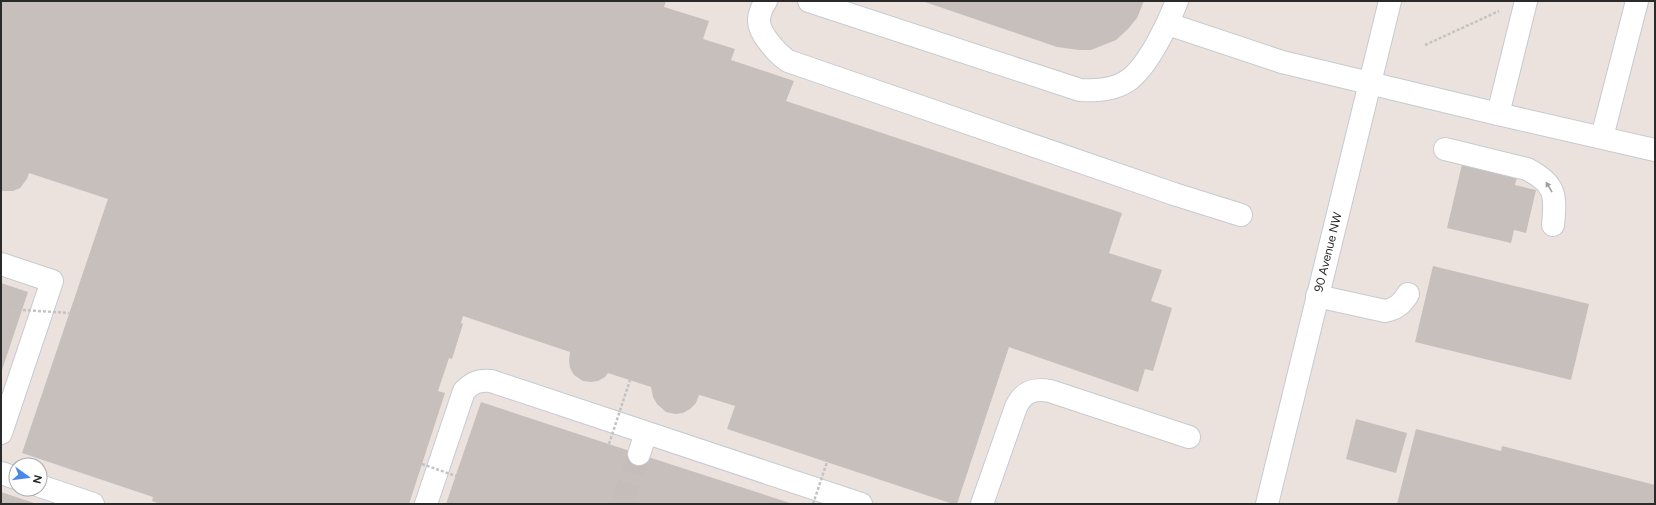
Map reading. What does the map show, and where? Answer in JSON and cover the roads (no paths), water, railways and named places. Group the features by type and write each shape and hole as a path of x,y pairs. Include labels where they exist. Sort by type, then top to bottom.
{"street":[{"path":"766,1 761,10 759,23 763,33 772,46 788,61 1241,215"},
{"path":"809,1 1080,90 1096,91 1116,86 1130,80 1144,62 1168,24 1177,1"},
{"name":"90 Avenue NW","path":"1266,504 1390,1"},
{"path":"1498,114 1526,1"},
{"path":"1602,137 1637,1"},
{"path":"1168,24 1282,62 1655,150"},
{"path":"1445,149 1527,169 1539,175 1548,183 1553,192 1555,201 1553,225"},
{"path":"1,264 52,281 1,433"},
{"path":"1317,296 1385,311 1392,310 1399,306 1408,294"},
{"path":"426,504 464,391 471,384 480,381 491,381 861,504"},
{"path":"982,504 1020,398 1034,391 1050,391 1189,437"},
{"path":"639,454 646,433"},
{"path":"48,489 93,504"}],"tunnel":[{"path":"622,504 639,454"}]}
